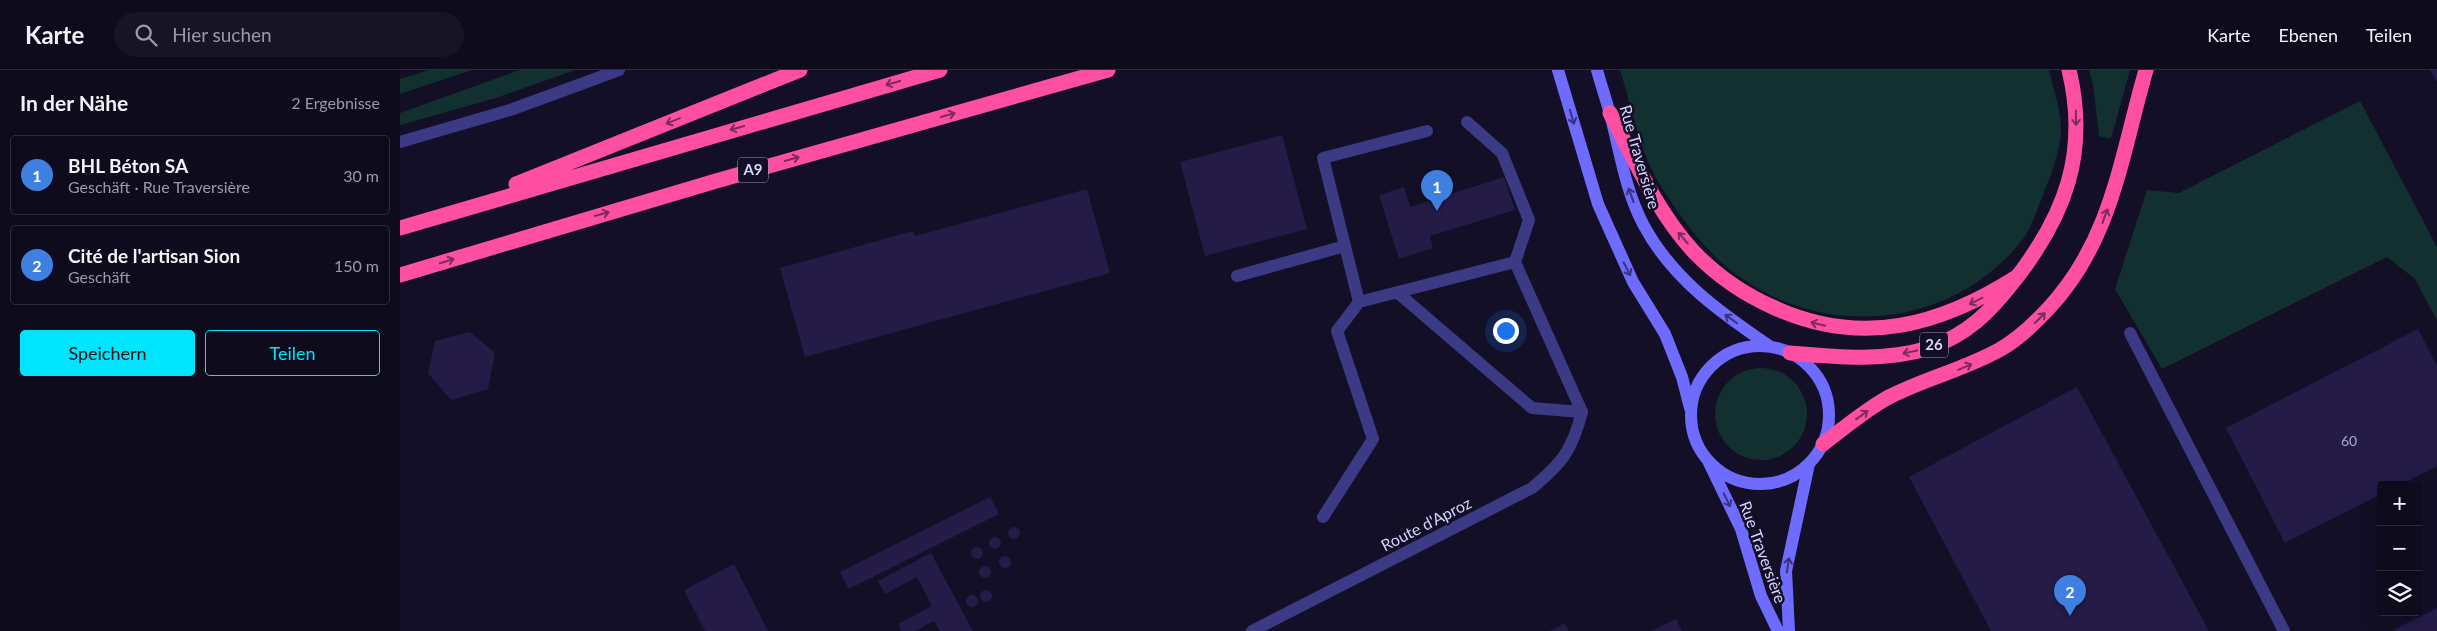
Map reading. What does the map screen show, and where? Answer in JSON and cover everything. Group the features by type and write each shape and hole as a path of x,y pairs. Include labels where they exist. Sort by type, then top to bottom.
{"highway":[{"path":"427,219 800,70"},
{"path":"400,228 940,70"},
{"name":"A9","path":"400,275 716,181 1108,70"},
{"name":"26","path":"1790,353 1881,357 1913,352 1941,343 1983,318 2032,258 2054,222 2071,169 2076,120 2069,70"},
{"path":"1823,444 1887,398 1965,367 2002,349 2030,328 2059,297 2075,277 2101,228 2114,191 2146,70"},
{"path":"1610,113 1664,214 1695,252 1734,285 1787,313 1812,322 1838,327 1873,329 1902,326 1964,307 1987,296 2018,276"}],"main road":[{"path":"1558,70 1598,204 1634,282 1666,334 1682,377 1693,430 1705,456 1719,470 1736,480 1755,484 1775,482 1794,475 1809,464 1823,444 1828,427 1829,409 1825,392 1811,369 1790,353 1771,347 1742,349 1716,363 1698,386 1691,415"},
{"name":"Rue Traversière","path":"1597,70 1630,191 1642,223 1654,244 1693,289 1715,308 1771,347"},
{"name":"Rue Traversière","path":"1705,456 1741,529 1762,596 1778,631"},
{"name":"Rue Traversière","path":"1789,631 1786,571 1809,464"}],"street":[{"path":"400,142 513,109 619,70"},
{"path":"1398,292 1532,408 1582,412 1515,262 1529,220 1502,153 1467,122"},
{"path":"1359,302 1323,158 1427,132"},
{"path":"1237,276 1345,246"},
{"path":"1323,517 1373,438 1337,331 1359,302 1515,262"},
{"path":"2130,333 2284,631"},
{"name":"Route d'Aproz","path":"1252,631 1532,488 1555,469 1566,456 1582,412"}],"green space":[{"path":"429,70 472,70 400,94 400,79"},
{"path":"520,70 575,70 496,98 400,125 400,113"},
{"path":"1620,70 2049,70 2058,105 2061,126 2060,143 2049,179 2027,232 2020,243 1989,273 1954,295 1916,310 1876,316 1836,315 1796,306 1758,289 1723,264 1702,243 1669,199 1652,170 1642,146"},
{"path":"2089,70 2130,70 2111,139 2099,136 2093,85"},
{"path":"2360,101 2437,247 2437,321 2415,279 2387,257 2162,369 2115,289 2147,190 2179,193"},
{"path":"1761,368 1779,372 1794,381 1803,396 1807,414 1803,432 1794,447 1779,456 1761,460 1743,456 1728,447 1719,432 1715,414 1719,396 1728,381 1743,372"}],"building":[{"path":"2430,70 2437,70 2437,82"},
{"path":"1282,135 1307,229 1205,256 1180,162"},
{"path":"1504,177 1515,210 1430,236 1433,248 1399,259 1379,195 1404,187 1410,207"},
{"path":"1087,189 1110,273 805,357 780,268 913,231 915,236"},
{"path":"2418,329 2437,366 2437,466 2408,481 2377,481 2377,496 2285,543 2226,428"},
{"path":"470,332 495,353 488,389 451,400 428,373 435,341"},
{"path":"2077,387 2209,631 1991,631 1909,477"},
{"path":"990,497 999,514 849,589 840,572"},
{"path":"1012,527 1016,527 1020,533 1016,539 1012,539 1008,535 1008,531"},
{"path":"993,537 997,537 1001,543 997,549 993,549 989,545 989,541"},
{"path":"979,547 982,548 982,558 975,559 972,558 971,551 972,548"},
{"path":"931,553 973,631 940,631 934,621 915,631 901,631 898,624 932,606 917,577 885,594 878,581"},
{"path":"1003,556 1007,556 1011,562 1007,568 1003,568 999,564 999,560"},
{"path":"734,564 768,631 705,631 684,590"},
{"path":"983,566 987,566 991,572 987,578 983,578 979,574 979,570"},
{"path":"984,590 988,590 992,596 988,602 984,602 980,598 980,594"},
{"path":"970,595 974,595 978,601 974,607 970,607 966,603 966,599"},
{"path":"2437,608 2437,631 2396,631 2395,629"},
{"path":"1676,619 1682,631 1651,631"},
{"path":"1565,623 1569,631 1550,631"}],"place":[{"name":"BHL Béton SA","path":"1437,211"},
{"name":"Cité de l'artisan Sion","path":"2070,616"}]}
